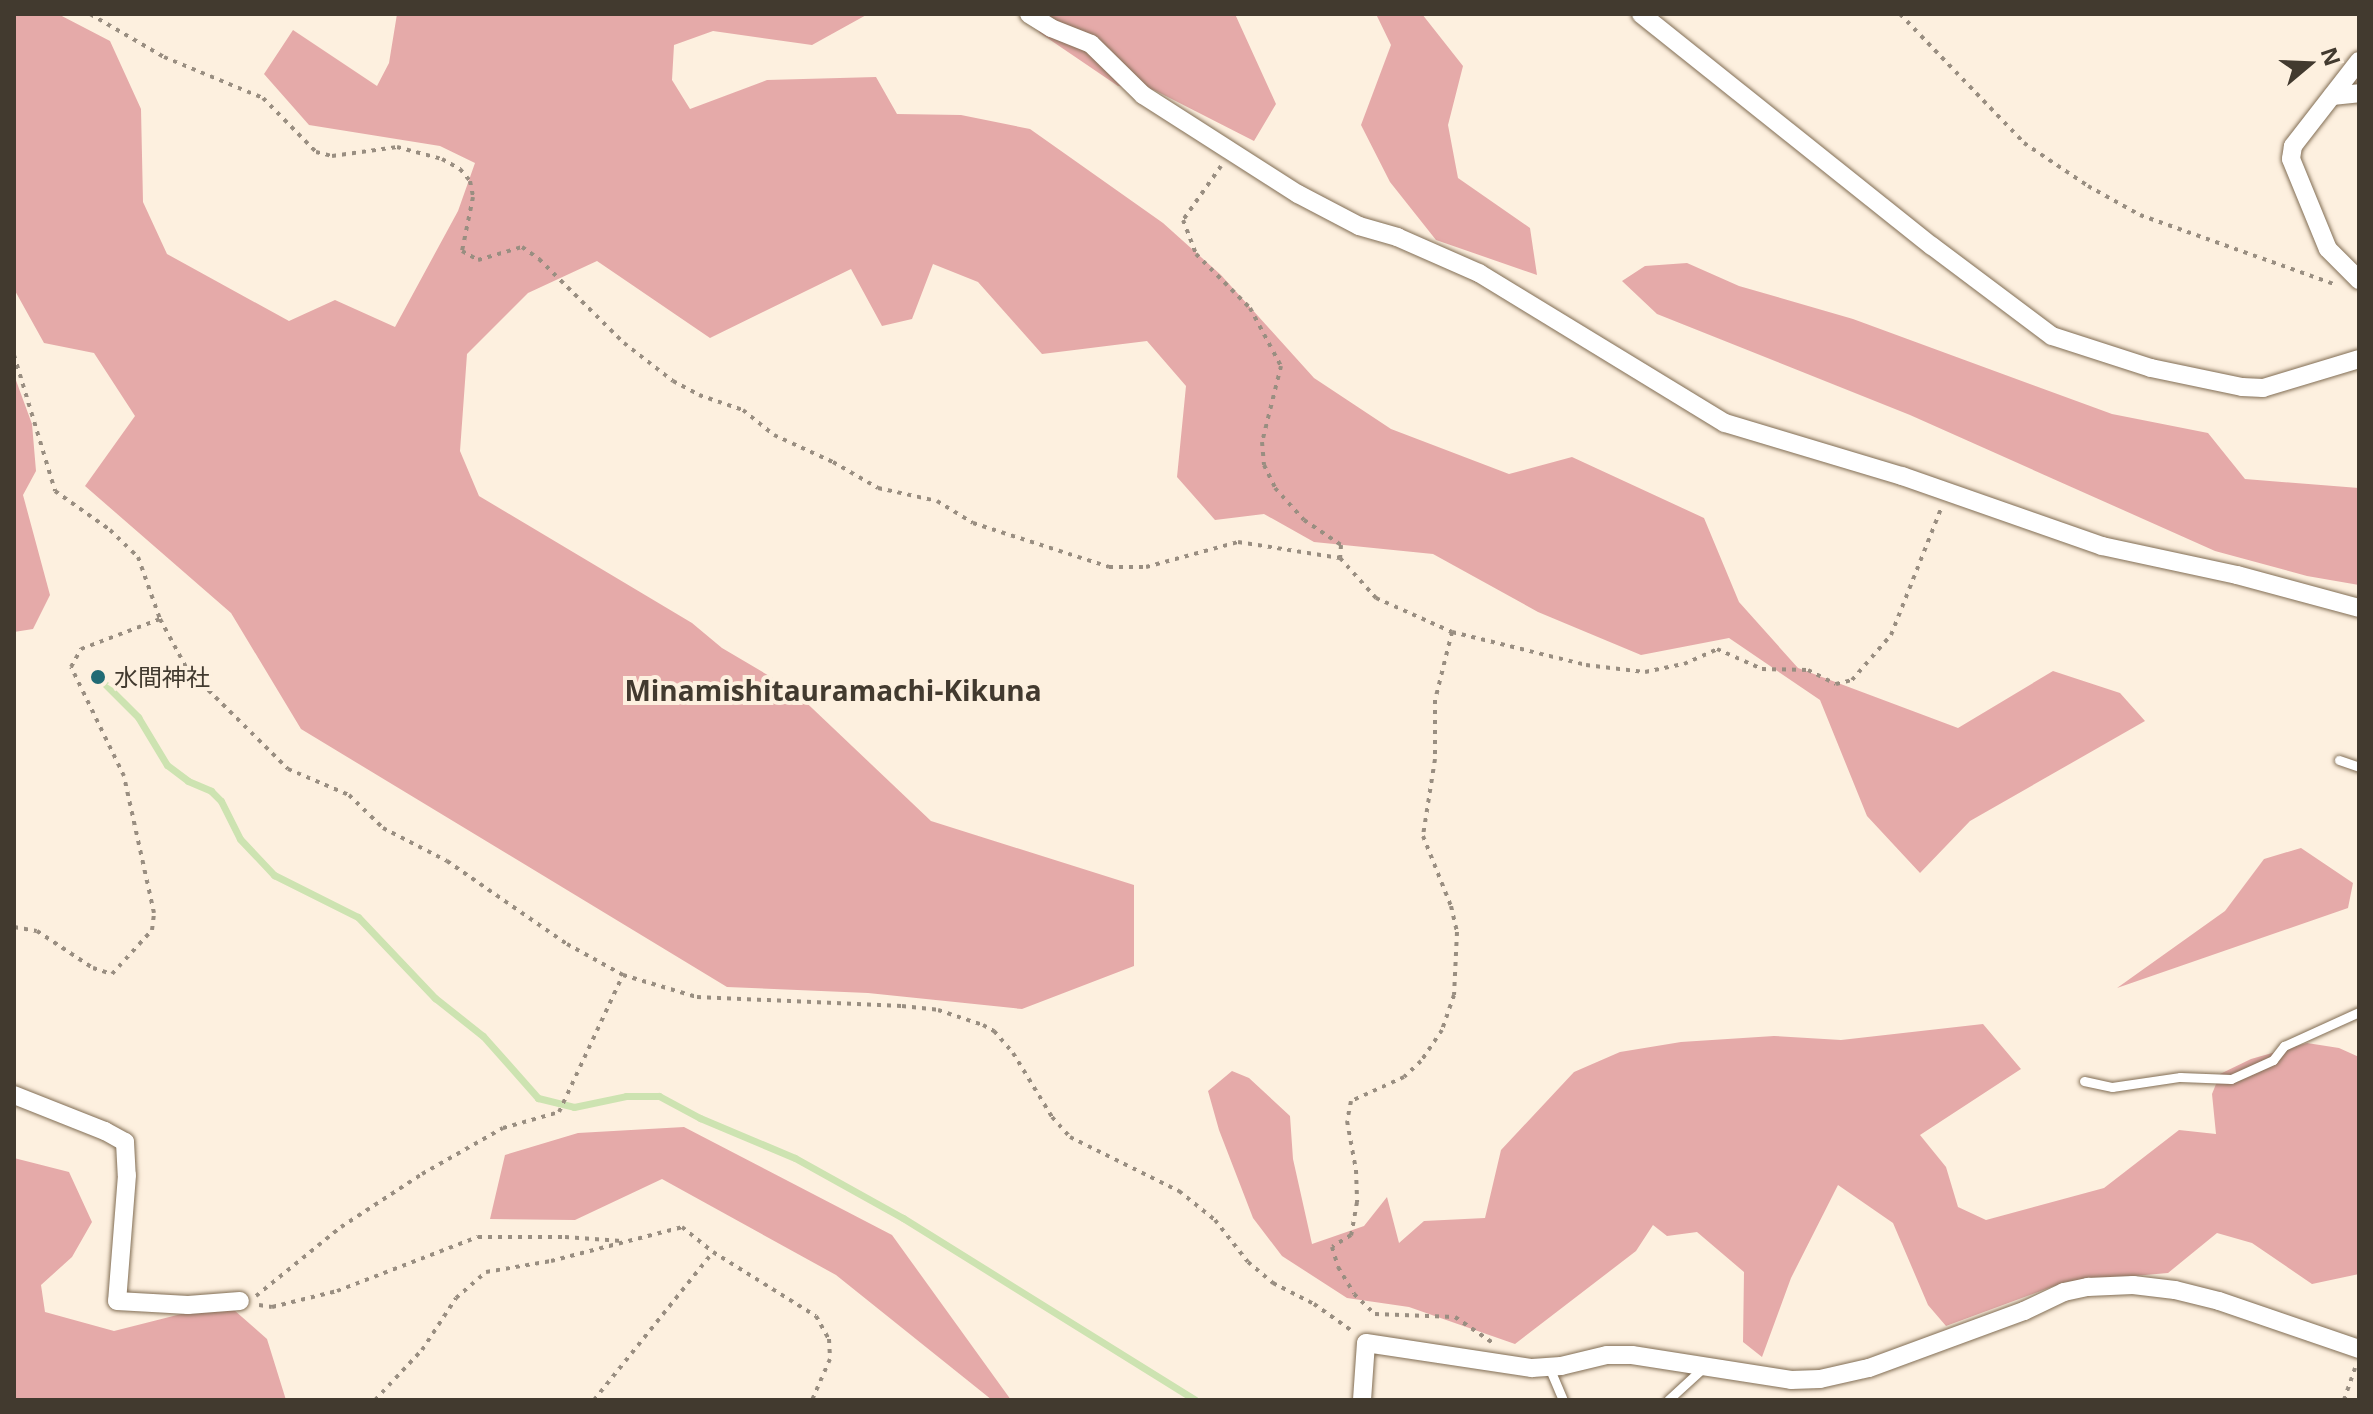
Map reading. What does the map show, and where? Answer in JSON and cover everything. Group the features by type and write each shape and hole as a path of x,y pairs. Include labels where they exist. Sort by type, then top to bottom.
{"street":[{"path":"1029,14 1051,28 1091,44 1143,95 1329,212 1479,273 1725,423 1948,492 2102,546 2237,575 2359,608"},
{"path":"1641,14 1932,246 2052,336 2151,368 2242,387 2263,388 2359,359"},
{"path":"2353,284 2328,249 2291,159 2293,146 2359,61"},
{"path":"2332,96 2359,93"},
{"path":"14,1095 125,1142 127,1175 117,1301 188,1305 240,1301"},
{"path":"1362,1400 1366,1343 1517,1366 1549,1367 1607,1355 1632,1355 1791,1380 1848,1375 2024,1311 2064,1292 2133,1285 2219,1301 2359,1349"}],"lane":[{"path":"2339,760 2359,767"},
{"path":"2084,1081 2112,1087 2180,1077 2231,1079 2273,1060 2284,1046 2359,1012"},
{"path":"1549,1367 1563,1400"},
{"path":"1668,1400 1704,1367"}],"path":[{"path":"90,14 164,57 263,98 316,152 332,156 397,147 442,159 460,169 470,181 473,197 462,251 478,260 522,247 539,259 624,343 673,381 699,395 743,410 774,435 833,462 878,488 937,501 973,523 1109,567 1146,567 1238,542 1340,558 1376,598 1452,632 1517,651 1645,672 1684,664 1717,649 1762,669 1808,670 1836,684 1852,680 1891,635 1948,492"},
{"path":"1900,14 2024,143 2088,186 2140,215 2353,284"},
{"path":"1232,150 1183,220 1186,233 1196,254 1250,308 1256,324 1274,347 1281,366 1262,442 1264,465 1275,488 1304,520 1341,545 1340,558"},
{"path":"14,355 55,491 99,522 138,557 176,653 193,677 288,769 349,795 383,828 447,861 567,944 623,975 671,992 697,997 902,1006 938,1010 983,1025 994,1031 1013,1053 1052,1117 1070,1137 1179,1191 1215,1220 1248,1262 1273,1283 1314,1304 1366,1343"},
{"path":"14,927 37,931 93,968 112,974 152,930 154,913 124,776 71,667 81,649 160,619"},
{"path":"1452,632 1435,700 1435,759 1423,836 1451,906 1457,932 1454,995 1442,1030 1421,1061 1404,1077 1351,1101 1347,1121 1356,1170 1357,1202 1351,1235 1332,1247 1338,1267 1354,1294 1375,1314 1455,1317 1473,1327 1517,1366"},
{"path":"240,1301 256,1296 341,1227 422,1174 503,1128 559,1112 623,975"},
{"path":"375,1400 414,1360 456,1298 486,1272 551,1261 682,1227 713,1252 816,1316 825,1328 830,1359 812,1400"},
{"path":"240,1301 272,1307 337,1291 478,1237 565,1237 624,1242"},
{"path":"594,1400 713,1252"},
{"path":"2344,1400 2359,1357"}],"shaded area":[{"path":"14,14 58,14 110,41 141,109 143,202 167,254 289,321 335,300 395,327 458,211 475,163 440,146 309,125 264,74 293,30 377,86 389,63 397,14 868,14 812,45 713,31 674,45 672,80 690,109 767,80 876,77 897,114 961,115 1030,129 1163,223 1221,275 1314,378 1391,429 1509,474 1572,457 1704,518 1739,602 1798,668 1958,728 2053,671 2120,693 2145,721 1970,821 1920,873 1867,816 1820,700 1729,638 1641,655 1538,612 1433,554 1314,542 1264,514 1215,520 1177,477 1186,386 1147,341 1042,354 978,282 933,264 912,319 882,326 851,269 710,338 597,261 528,293 467,354 460,451 479,496 692,623 722,648 793,690 931,821 1134,885 1134,966 1022,1009 868,993 727,987 301,729 231,613 85,486 135,416 94,353 44,343 14,289"},
{"path":"1023,14 1235,14 1276,104 1254,141 1154,90 1118,86 1040,33"},
{"path":"1376,14 1422,14 1463,66 1448,125 1458,178 1530,228 1537,275 1436,240 1390,182 1361,125 1391,45"},
{"path":"1687,263 1739,286 1853,319 2112,414 2208,433 2245,479 2359,488 2359,585 2307,576 2215,551 1910,415 1657,314 1622,281 1645,266"},
{"path":"14,375 32,424 36,471 23,495 50,595 33,629 14,632"},
{"path":"2301,848 2353,883 2348,908 2117,988 2225,911 2264,859"},
{"path":"1983,1024 2021,1069 1920,1135 1946,1167 1958,1207 1986,1220 2104,1188 2179,1130 2216,1134 2212,1094 2220,1074 2251,1059 2307,1043 2339,1048 2359,1057 2359,1274 2312,1284 2252,1243 2217,1233 2168,1273 2065,1282 1946,1326 1928,1305 1893,1223 1838,1185 1791,1278 1762,1357 1743,1342 1744,1272 1697,1232 1667,1236 1653,1225 1636,1251 1515,1344 1409,1307 1347,1298 1282,1256 1253,1218 1219,1130 1208,1091 1232,1071 1249,1078 1290,1116 1293,1159 1312,1244 1364,1226 1387,1197 1399,1243 1424,1221 1485,1218 1501,1150 1574,1072 1620,1052 1681,1042 1774,1036 1841,1040"},
{"path":"684,1127 892,1235 1011,1400 992,1400 836,1275 662,1179 575,1220 490,1219 505,1155 578,1133"},
{"path":"14,1158 69,1172 92,1222 72,1257 41,1285 45,1312 114,1331 197,1310 234,1310 267,1339 286,1400 14,1400"}],"waterway":[{"path":"98,677 138,717 167,765 188,781 211,791 221,801 240,839 274,875 358,917 435,998 483,1036 538,1098 574,1107 626,1096 659,1096 700,1118 795,1158 903,1218 1195,1400"}],"place":[{"name":"水間神社","path":"98,677"}],"district":[{"name":"Minamishitauramachi-Kikuna","path":"833,690"}]}
